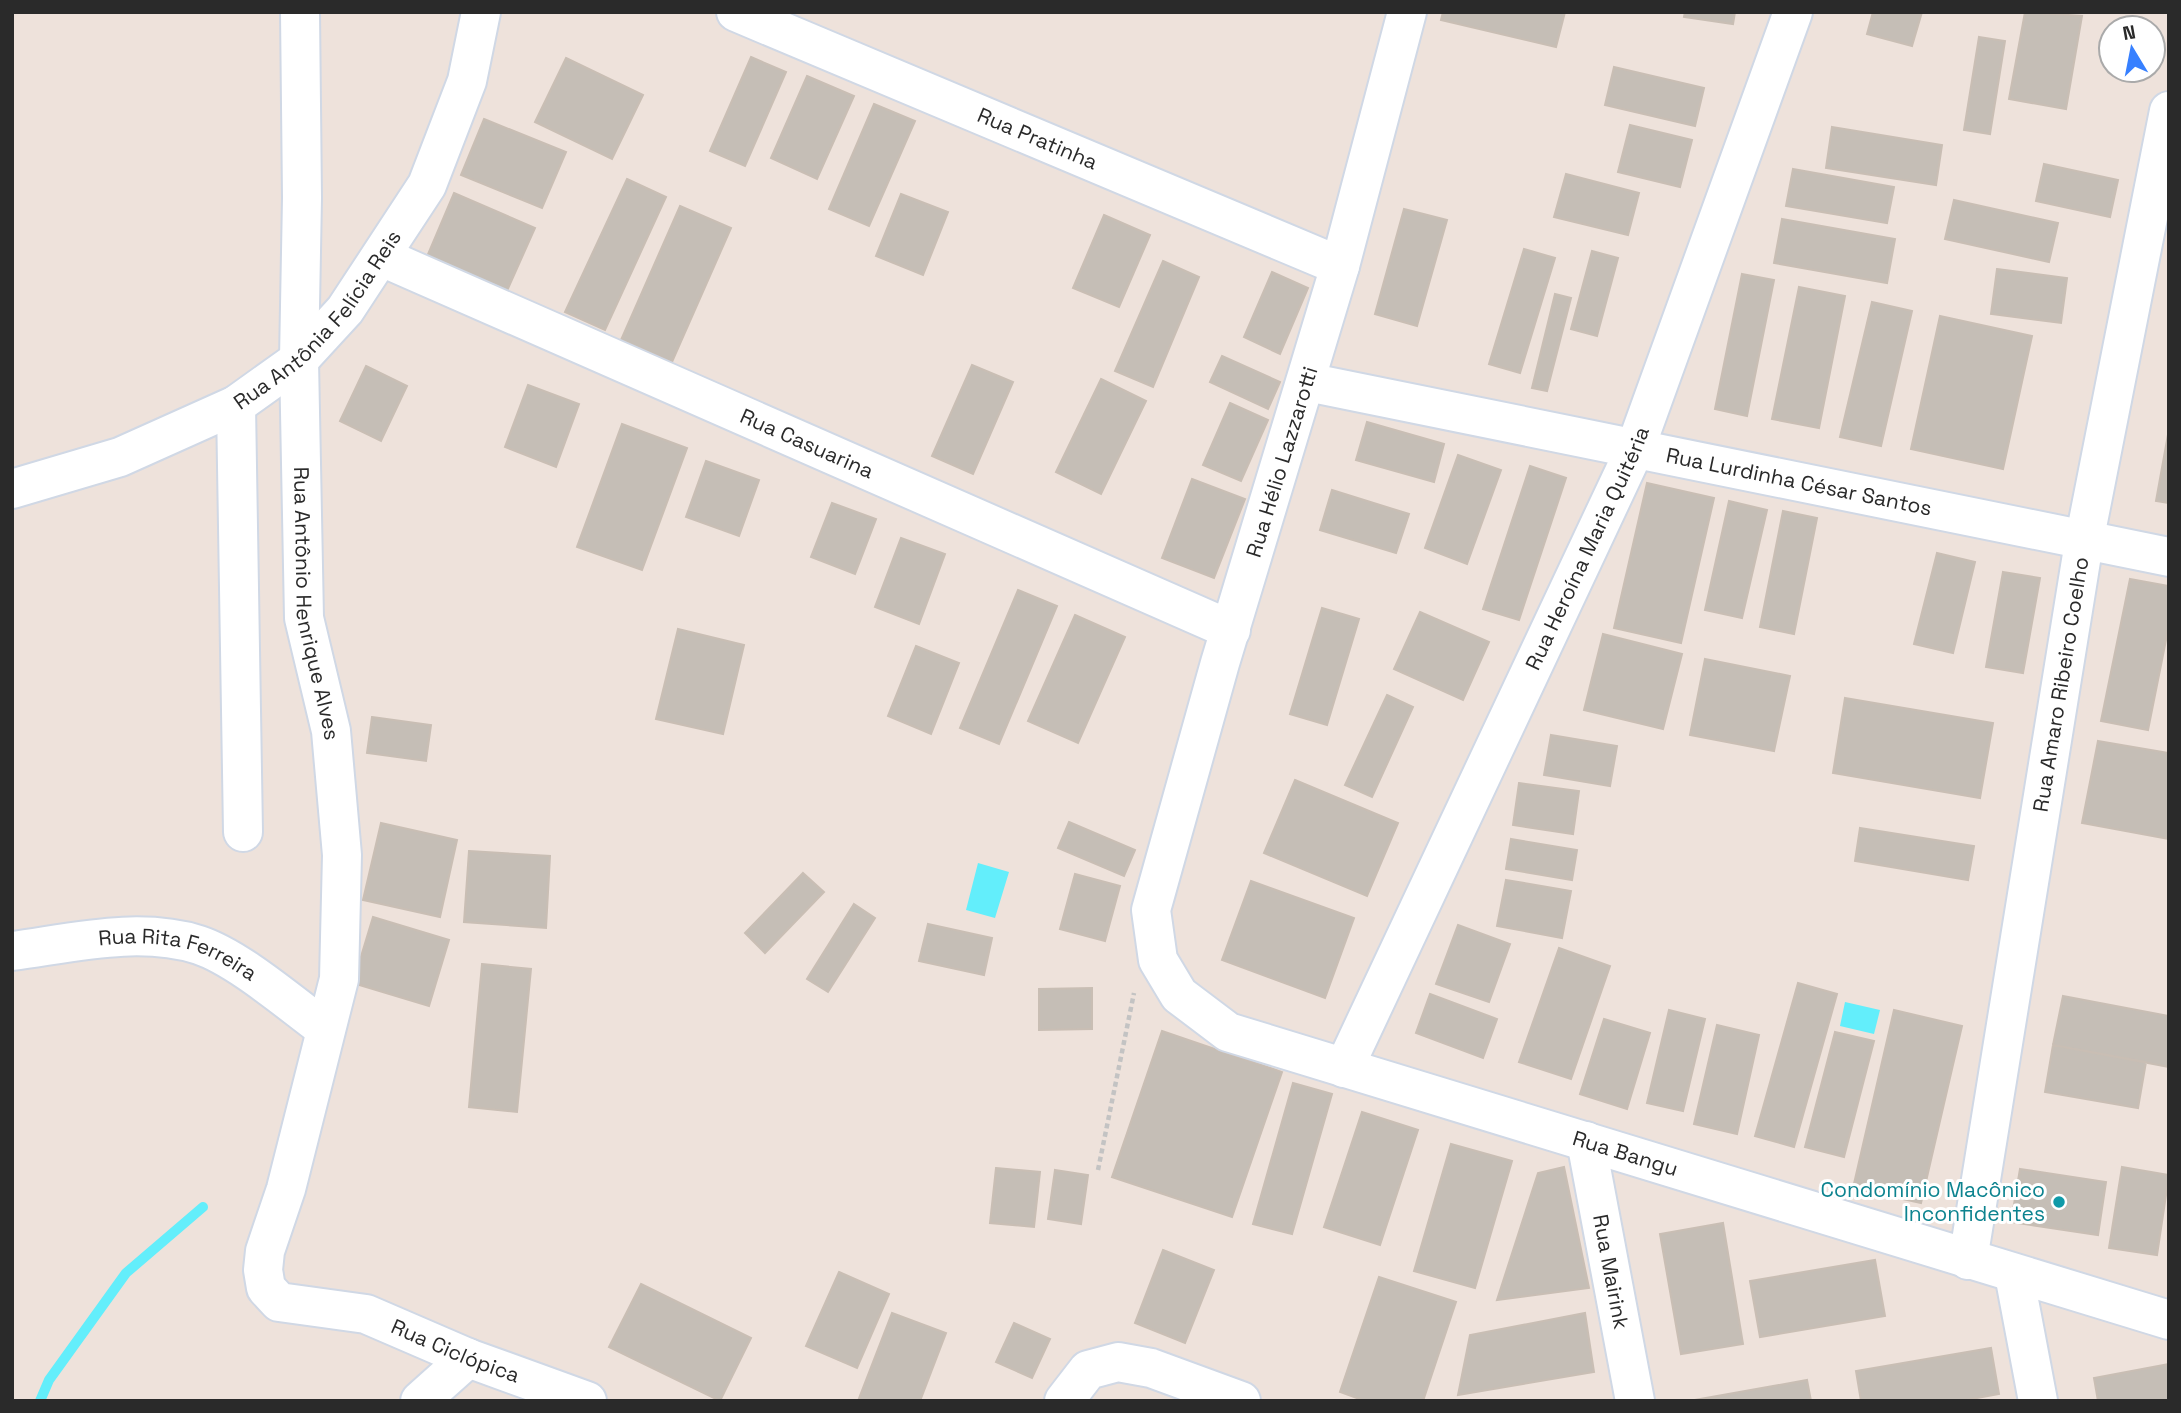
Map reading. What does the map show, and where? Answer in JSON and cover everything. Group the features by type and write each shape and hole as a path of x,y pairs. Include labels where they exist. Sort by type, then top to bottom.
{"street":[{"name":"Rua Antônio Henrique Alves","path":"286,1189 324,1028 339,979 342,855 331,731 304,618 299,360 302,198 300,12"},
{"name":"Rua Antônia Felícia Reis","path":"12,489 120,457 236,405 299,360 345,310 427,185 467,81 481,12"},
{"name":"Rua Pratinha","path":"736,12 1340,266"},
{"name":"Rua Hélio Lazzarotti","path":"1151,910 1231,630 1307,382 1407,12"},
{"name":"Rua Heroína Maria Quitéria","path":"1344,1068 1635,449 1793,12"},
{"name":"Rua Amaro Ribeiro Coelho","path":"1968,1260 2084,542 2169,111"},
{"name":"Rua Casuarina","path":"382,257 1231,630"},
{"name":"Rua Lurdinha César Santos","path":"1307,382 2084,542 2169,557"},
{"path":"236,405 243,832"},
{"name":"Rua Bangu","path":"1151,910 1158,960 1179,995 1228,1032 2169,1320"},
{"name":"Rua Rita Ferreira","path":"12,951 133,936 199,945 256,977 324,1028"},
{"name":"Rua Mairink","path":"1586,1142 1635,1401"},
{"name":"Rua Ciclópica","path":"286,1189 265,1251 263,1270 266,1288 279,1302 366,1314 468,1358 587,1401"},
{"path":"2014,1274 2038,1401"},
{"path":"421,1401 468,1358"},
{"path":"1064,1401 1088,1370 1118,1362 1151,1368 1241,1401"}],"path":[{"path":"1098,1170 1134,992"}],"water":[{"path":"978,863 1009,872 995,918 966,910"},
{"path":"1845,1002 1880,1010 1874,1034 1840,1026"}],"building":[{"path":"1443,12 1565,12 1556,47 1441,20"},
{"path":"1685,12 1735,12 1733,24 1684,17"},
{"path":"1873,12 1922,12 1912,46 1867,34"},
{"path":"2025,12 2082,16 2066,109 2009,99"},
{"path":"1979,37 2005,41 1990,134 1964,130"},
{"path":"751,57 786,72 745,166 710,151"},
{"path":"566,58 643,95 612,159 535,122"},
{"path":"1614,67 1704,88 1695,126 1605,105"},
{"path":"807,76 854,96 817,179 771,158"},
{"path":"874,104 915,121 869,226 829,209"},
{"path":"484,119 566,152 542,208 461,175"},
{"path":"1630,125 1692,140 1680,187 1618,172"},
{"path":"1832,127 1942,145 1936,185 1826,168"},
{"path":"2044,164 2118,180 2110,217 2036,201"},
{"path":"1793,169 1894,187 1887,223 1786,206"},
{"path":"1566,174 1639,193 1628,235 1554,217"},
{"path":"627,179 666,197 605,330 565,312"},
{"path":"454,193 535,228 506,293 426,259"},
{"path":"901,194 948,212 923,275 876,256"},
{"path":"1954,200 2058,223 2049,262 1945,239"},
{"path":"680,206 731,228 672,362 621,340"},
{"path":"1404,209 1447,220 1417,326 1375,314"},
{"path":"1104,215 1150,235 1119,307 1073,288"},
{"path":"1782,219 1895,239 1887,283 1774,263"},
{"path":"1524,249 1555,258 1520,373 1489,364"},
{"path":"1592,251 1618,258 1597,336 1571,329"},
{"path":"1163,261 1199,277 1153,387 1115,371"},
{"path":"1997,269 2067,278 2061,323 1991,314"},
{"path":"1272,272 1308,288 1280,354 1244,337"},
{"path":"1742,274 1774,280 1747,416 1715,409"},
{"path":"1799,287 1845,296 1819,428 1772,419"},
{"path":"1555,294 1571,298 1547,391 1532,388"},
{"path":"1872,302 1912,311 1881,446 1840,437"},
{"path":"1940,316 2032,336 2003,469 1911,449"},
{"path":"1222,356 1280,382 1268,409 1210,382"},
{"path":"972,365 1013,382 973,474 932,456"},
{"path":"366,366 407,386 381,441 340,421"},
{"path":"1101,379 1146,401 1101,494 1056,472"},
{"path":"528,385 579,404 556,467 505,447"},
{"path":"1230,403 1268,420 1241,481 1203,465"},
{"path":"1367,422 1444,444 1434,482 1356,460"},
{"path":"622,424 687,448 642,570 577,547"},
{"path":"2169,429 2169,503 2156,501"},
{"path":"1458,455 1501,470 1467,564 1425,548"},
{"path":"706,461 759,480 739,536 686,517"},
{"path":"1530,466 1566,478 1519,620 1483,609"},
{"path":"1192,479 1245,499 1214,578 1162,558"},
{"path":"1647,483 1714,498 1681,643 1614,628"},
{"path":"1332,490 1409,514 1396,553 1320,530"},
{"path":"1729,501 1767,510 1742,618 1705,610"},
{"path":"832,503 876,519 855,574 811,557"},
{"path":"1783,511 1817,518 1794,634 1760,627"},
{"path":"901,538 945,554 919,624 875,607"},
{"path":"1937,553 1975,562 1953,653 1914,644"},
{"path":"2003,572 2040,578 2023,673 1986,667"},
{"path":"2130,579 2169,586 2169,625 2148,730 2101,721"},
{"path":"1018,590 1057,606 999,744 960,728"},
{"path":"1322,608 1359,619 1327,725 1290,714"},
{"path":"1420,612 1489,642 1463,700 1394,669"},
{"path":"1075,615 1125,637 1078,743 1028,721"},
{"path":"678,629 744,645 723,734 656,719"},
{"path":"1603,634 1682,654 1663,729 1584,710"},
{"path":"916,646 959,663 931,734 888,716"},
{"path":"1705,659 1790,676 1774,751 1690,735"},
{"path":"1387,695 1413,707 1372,797 1345,785"},
{"path":"1845,698 1993,723 1980,798 1833,773"},
{"path":"372,717 431,725 426,761 367,753"},
{"path":"1551,735 1617,746 1610,786 1544,775"},
{"path":"2098,741 2169,753 2169,839 2082,823"},
{"path":"1295,780 1398,823 1367,896 1264,853"},
{"path":"1519,783 1579,791 1573,834 1513,825"},
{"path":"1069,822 1135,850 1124,876 1058,848"},
{"path":"381,823 457,840 440,917 363,900"},
{"path":"1860,828 1974,846 1968,880 1855,861"},
{"path":"1511,839 1577,850 1572,880 1506,869"},
{"path":"469,851 550,856 546,928 464,922"},
{"path":"803,873 824,892 765,953 745,933"},
{"path":"1075,874 1120,886 1105,941 1060,929"},
{"path":"1506,880 1571,891 1562,938 1497,926"},
{"path":"1251,881 1354,918 1325,998 1222,960"},
{"path":"854,904 875,918 828,992 807,979"},
{"path":"373,917 449,940 429,1006 353,983"},
{"path":"928,924 992,938 984,975 919,961"},
{"path":"1458,925 1510,944 1489,1002 1436,984"},
{"path":"1559,948 1610,966 1571,1079 1519,1062"},
{"path":"482,964 531,969 517,1112 469,1107"},
{"path":"1798,983 1837,994 1794,1147 1755,1136"},
{"path":"1092,988 1092,1029 1039,1030 1039,989"},
{"path":"1430,994 1497,1019 1483,1058 1416,1033"},
{"path":"2063,996 2169,1016 2169,1067 2053,1045"},
{"path":"1669,1010 1705,1019 1683,1111 1647,1103"},
{"path":"1894,1010 1962,1026 1921,1203 1853,1188"},
{"path":"1604,1019 1650,1033 1627,1109 1580,1094"},
{"path":"1717,1025 1759,1035 1737,1134 1694,1124"},
{"path":"1162,1031 1282,1072 1232,1217 1112,1177"},
{"path":"1835,1032 1874,1041 1844,1157 1805,1147"},
{"path":"2053,1045 2146,1062 2138,1108 2045,1092"},
{"path":"1293,1083 1332,1094 1292,1234 1253,1224"},
{"path":"1362,1112 1418,1130 1380,1245 1324,1227"},
{"path":"1451,1144 1512,1161 1475,1288 1414,1271"},
{"path":"1564,1167 1589,1288 1497,1300 1538,1173"},
{"path":"2122,1167 2169,1175 2157,1255 2109,1248"},
{"path":"996,1168 1040,1172 1034,1227 990,1223"},
{"name":"Condomínio Macônico Inconfidentes","path":"2020,1169 2106,1182 2098,1235 2011,1222"},
{"path":"1055,1170 1088,1175 1081,1224 1048,1219"},
{"path":"1723,1223 1743,1344 1681,1354 1660,1234"},
{"path":"1163,1250 1214,1270 1185,1343 1135,1323"},
{"path":"1875,1260 1885,1316 1760,1337 1750,1281"},
{"path":"839,1272 889,1294 857,1368 806,1346"},
{"path":"1379,1277 1456,1302 1423,1401 1365,1401 1340,1392"},
{"path":"641,1284 751,1338 720,1401 609,1347"},
{"path":"892,1313 946,1333 920,1401 858,1401"},
{"path":"1585,1313 1594,1372 1458,1395 1470,1335"},
{"path":"1014,1323 1050,1339 1032,1378 996,1362"},
{"path":"1991,1348 1999,1394 1961,1401 1861,1401 1856,1371"},
{"path":"2169,1364 2169,1401 2098,1401 2094,1378"},
{"path":"1807,1380 1811,1401 1689,1401"}],"waterway":[{"path":"40,1401 49,1380 126,1273 203,1207"}],"place":[{"name":"Condomínio Macônico Inconfidentes","path":"2059,1202"}]}
